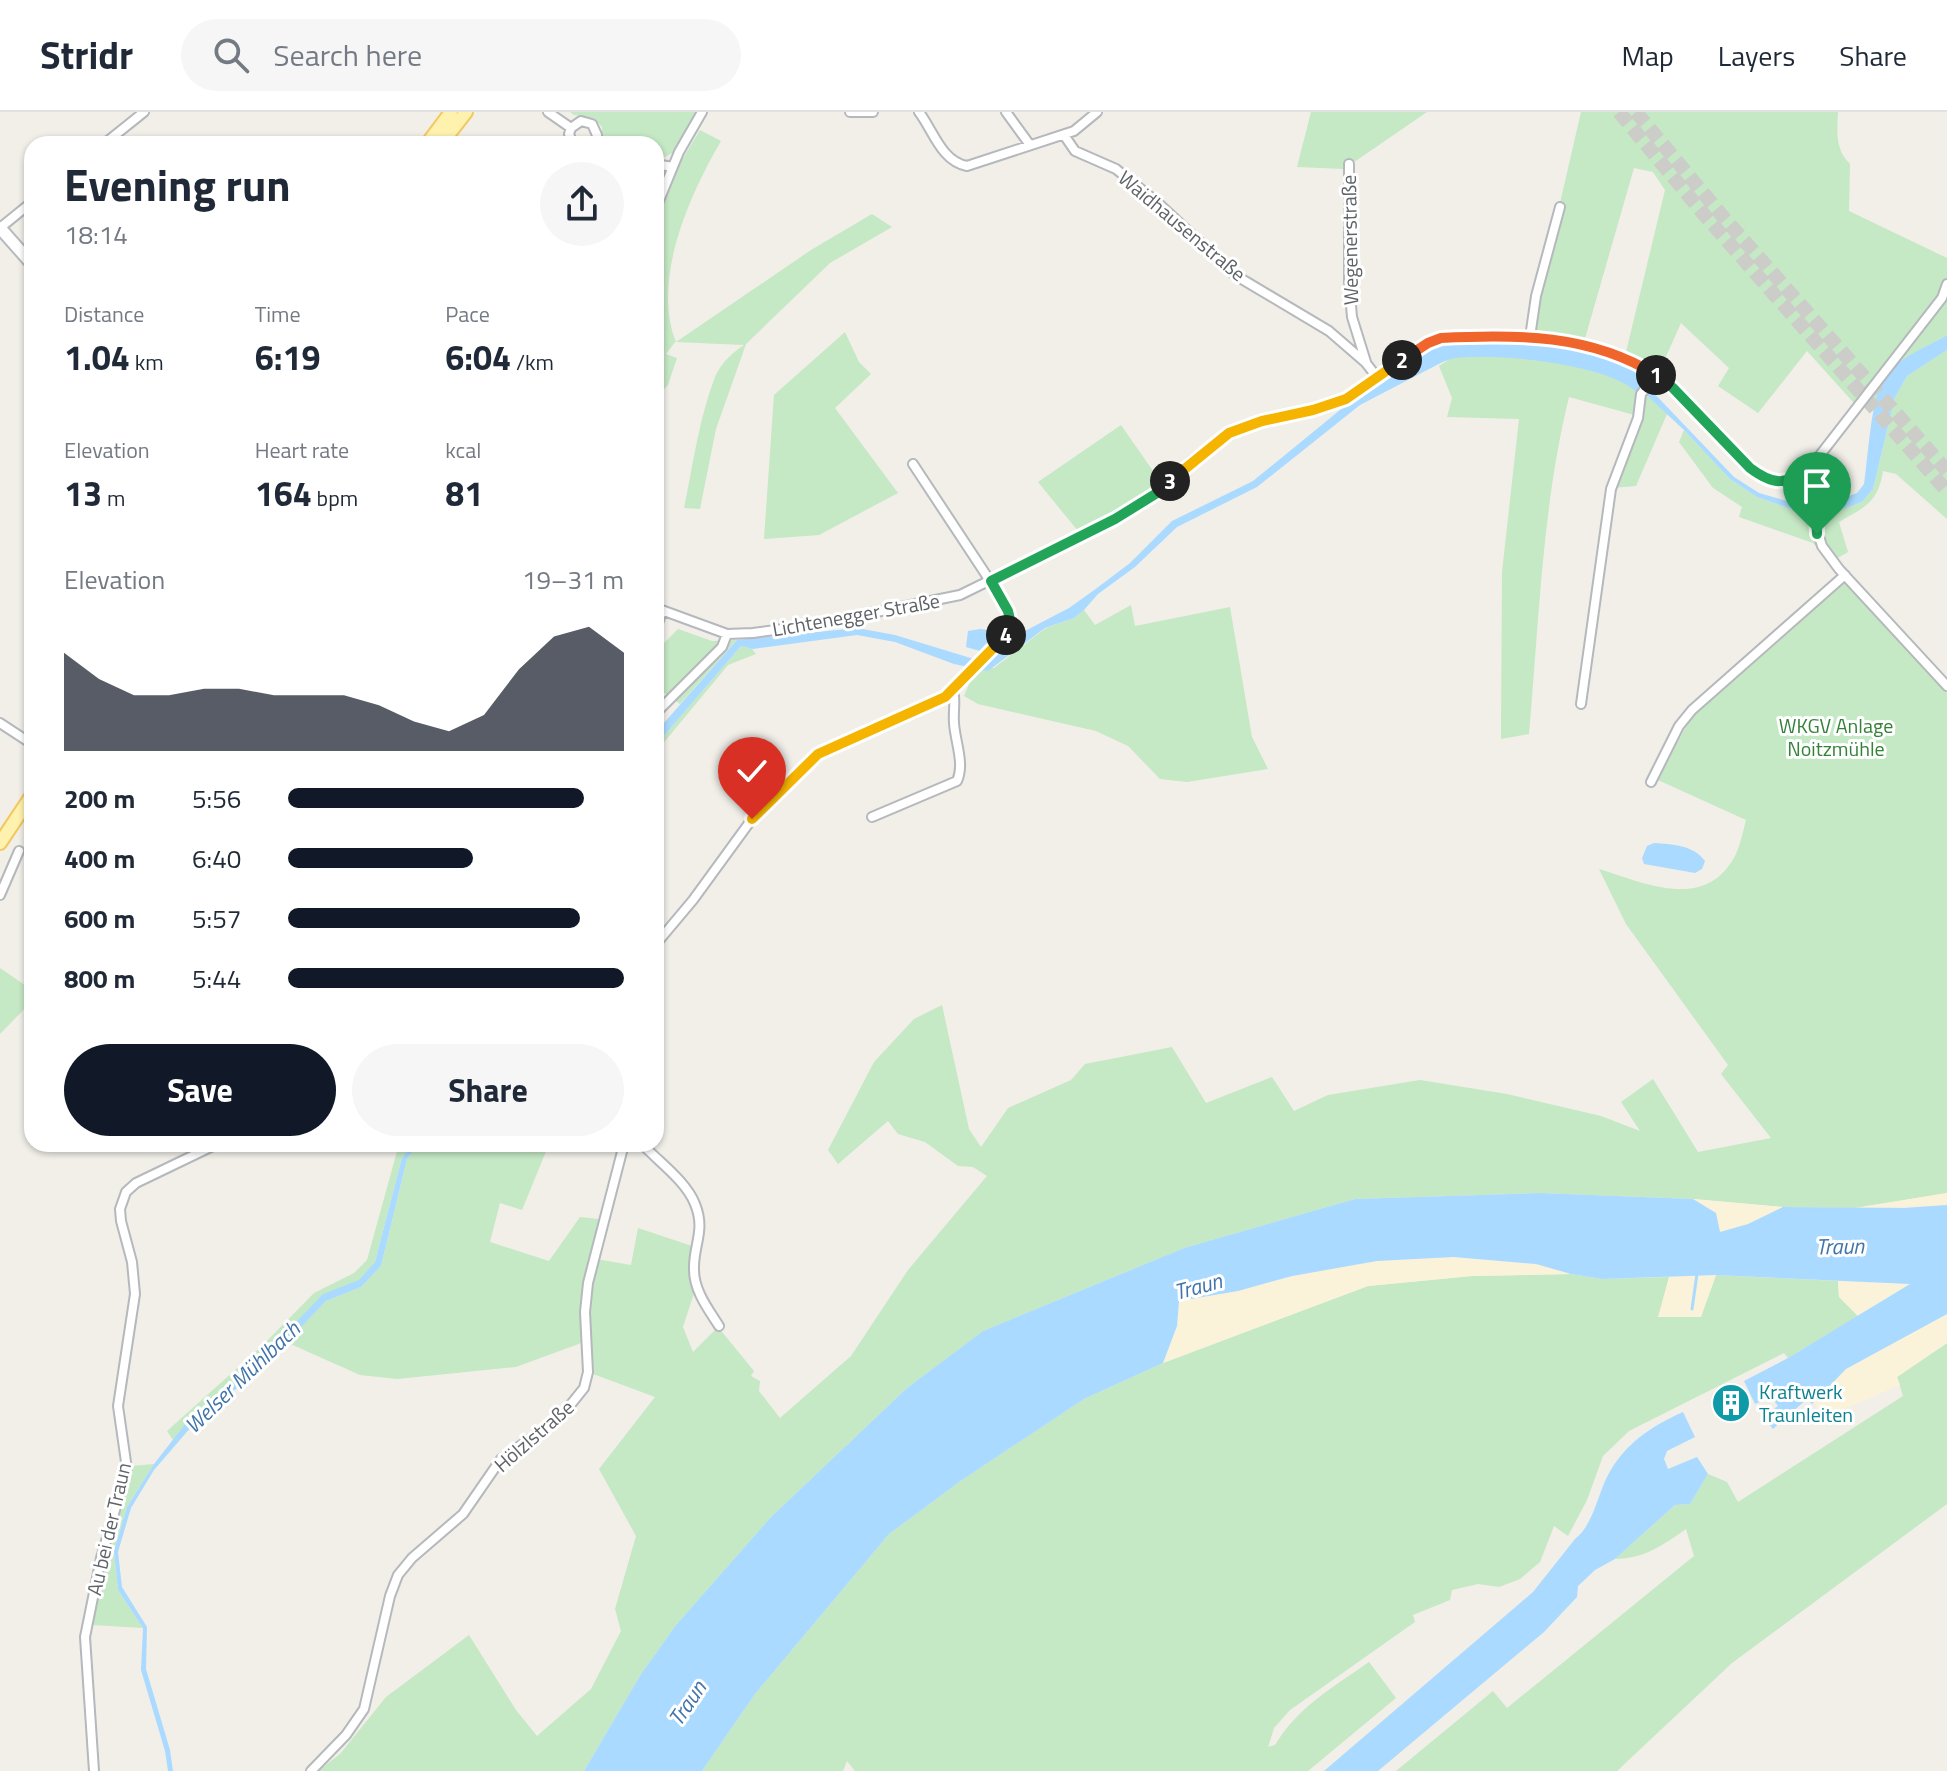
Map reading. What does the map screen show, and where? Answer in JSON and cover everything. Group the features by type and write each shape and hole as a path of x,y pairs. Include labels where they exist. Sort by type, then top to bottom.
{"main road":[{"path":"433,136 451,112"},
{"path":"447,136 466,112"},
{"path":"0,843 24,807"}],"street":[{"path":"114,136 144,112"},
{"path":"548,112 571,128"},
{"path":"664,187 702,112"},
{"path":"850,112 873,112"},
{"path":"919,112 942,148 962,166 1064,135 1081,127 1097,112"},
{"path":"1006,112 1030,145"},
{"path":"570,136 575,123 587,121 595,128 596,136"},
{"name":"Waidhausenstraße","path":"1064,135 1075,151 1116,169 1158,203 1235,275 1329,331 1366,363 1376,376"},
{"name":"Wegenerstraße","path":"1349,164 1349,282 1352,317 1366,363"},
{"path":"664,169 670,172"},
{"path":"664,174 670,172"},
{"path":"1530,337 1536,296 1560,207"},
{"path":"24,208 0,228 24,255"},
{"path":"1947,284 1942,298 1810,468 1816,491 1815,523 1822,546 1947,686"},
{"name":"Lichtenegger Straße","path":"664,612 727,634 753,633 927,604 960,595 1136,506 1157,493 1191,461 1229,433 1346,399 1376,376 1441,338 1557,339 1619,354 1653,379 1673,388 1763,478 1776,482 1792,480 1810,468"},
{"path":"1581,704 1611,489 1638,418 1641,394 1653,379"},
{"path":"664,934 746,826 818,754 935,703 953,690 1010,632 1012,624 1008,611 991,581 913,464"},
{"path":"1651,782 1679,726 1692,710 1845,575"},
{"path":"664,705 722,647 727,634"},
{"path":"872,817 957,781 961,767 953,690"},
{"path":"0,737 4,725 24,739"},
{"path":"0,895 19,851"},
{"name":"Au bei der Traun","path":"94,1771 85,1637 101,1558 127,1469 118,1406 135,1294 134,1272 120,1209 131,1186 201,1152"},
{"name":"Hölzlstraße","path":"311,1771 346,1735 364,1709 390,1596 398,1575 412,1558 463,1514 501,1459 559,1419 584,1388 588,1372 585,1312 588,1283 622,1152"},
{"path":"650,1152 684,1187 695,1204 701,1230 694,1274 703,1300 719,1326"}],"green space":[{"path":"570,112 697,112 687,135 664,157 664,136 602,136 602,127 594,118"},
{"path":"1311,112 1427,112 1344,169 1297,167"},
{"path":"1581,112 1838,112 1839,146 1850,164 1849,211 1947,258 1947,335 1892,371 1884,381 1875,408 1853,402 1807,351 1758,413 1718,386 1729,368 1681,323 1660,370 1626,352 1665,190 1653,172 1634,168 1584,342 1530,333"},
{"path":"700,130 721,141 697,186 671,265 669,318 676,342 811,250 872,214 892,227 830,263 746,344 716,429 700,509 684,508 705,409 720,367 744,345 675,342 666,354 677,358 664,389 664,204 677,168"},
{"path":"845,332 859,362 871,374 835,408 898,493 819,535 764,539 774,395"},
{"path":"1947,350 1947,519 1896,474 1883,471 1878,490 1869,503 1839,522 1848,552 1831,562 1813,543 1739,517 1742,507 1713,488 1679,442 1684,430 1730,479 1757,497 1822,517 1862,502 1873,489 1895,397 1907,376"},
{"path":"1530,355 1593,367 1628,378 1667,414 1636,486 1612,488 1638,416 1569,397 1547,522 1529,734 1501,739 1502,572 1519,419 1447,417 1452,398 1439,366 1454,356"},
{"path":"1121,425 1160,481 1138,503 1078,531 1038,482"},
{"name":"WKGV Anlage Noitzmühle","path":"1844,582 1947,693 1947,1193 1855,1208 1783,1207 1693,1199 1540,1193 1355,1199 1184,1248 983,1331 907,1388 771,1517 676,1625 641,1674 584,1771 318,1771 340,1754 386,1697 469,1635 516,1710 537,1736 591,1689 621,1631 615,1609 636,1536 599,1469 655,1397 585,1371 584,1342 516,1367 397,1379 360,1375 286,1342 326,1301 361,1287 381,1266 407,1159 412,1152 546,1152 522,1210 500,1203 490,1242 549,1261 580,1217 599,1219 590,1258 631,1265 638,1228 695,1247 689,1275 695,1290 683,1327 693,1352 718,1327 754,1371 751,1376 760,1381 759,1391 780,1418 851,1356 908,1270 987,1176 973,1167 958,1166 925,1142 898,1134 888,1121 838,1164 828,1150 874,1062 914,1019 942,1005 969,1129 981,1147 1008,1108 1071,1080 1085,1064 1172,1047 1206,1103 1272,1077 1294,1111 1328,1095 1420,1080 1507,1094 1601,1116 1640,1131 1621,1102 1653,1079 1698,1152 1771,1138 1721,1074 1728,1065 1626,924 1599,869 1654,886 1691,888 1708,884 1722,873 1735,856 1746,820 1658,780 1693,713"},
{"path":"1131,605 1135,626 1230,607 1252,737 1268,769 1187,782 1160,779 1128,746 1096,731 978,704 964,696 976,668 994,668 1046,628 1074,618 1084,610 1095,625"},
{"path":"678,629 712,641 737,640 680,704 664,693 664,643"},
{"path":"741,646 752,649 756,654 728,665 664,742 664,736"},
{"path":"0,968 24,984 24,1009 0,1034"},
{"path":"397,1152 406,1152 402,1158 375,1262 360,1280 323,1295 254,1366 193,1414 173,1440 167,1431 263,1345 314,1293 354,1273 367,1260"},
{"path":"1571,1274 1602,1279 1669,1277 1659,1317 1708,1297 1716,1275 1838,1281 1839,1297 1858,1316 1788,1358 1784,1353 1629,1431 1603,1456 1587,1500 1568,1536 1554,1526 1540,1562 1520,1579 1499,1587 1478,1584 1452,1590 1450,1600 1413,1615 1415,1622 1290,1710 1274,1728 1268,1747 1275,1745 1284,1731 1317,1699 1369,1662 1396,1698 1308,1771 855,1771 847,1761 843,1771 702,1771 755,1694 889,1534 962,1480 1084,1399 1163,1363 1368,1286 1472,1276"},
{"path":"1947,1343 1947,1504 1732,1663 1617,1771 1396,1771 1493,1691 1507,1708 1694,1556 1686,1529 1644,1554 1615,1559 1675,1505 1690,1504 1708,1474 1727,1482 1738,1502 1903,1396 1897,1377"},
{"path":"154,1464 127,1507 114,1551 118,1590 143,1628 92,1625 104,1565 131,1466"}],"sand":[{"path":"1947,1193 1947,1205 1855,1208"},
{"path":"1693,1199 1783,1207 1748,1224 1720,1232 1716,1213"},
{"path":"1454,1257 1536,1264 1571,1274 1472,1276 1368,1286 1163,1363 1177,1326 1179,1301 1373,1261"},
{"path":"1716,1275 1701,1317 1658,1317 1669,1277"},
{"path":"1838,1281 1911,1284 1858,1316 1839,1297"},
{"path":"1947,1314 1947,1343 1897,1377 1900,1385 1823,1418 1814,1402 1846,1369"}],"water":[{"path":"1947,335 1947,350 1907,376 1895,397 1873,489 1862,502 1822,517 1757,497 1730,479 1684,430 1628,378 1593,367 1530,355 1454,356 1360,405 1257,487 1177,527 1074,618 1045,628 988,671 954,664 895,642 857,635 752,649 741,646 664,736 664,723 737,640 857,628 895,635 987,663 1023,632 1069,608 1130,563 1172,521 1253,481 1340,410 1407,367 1454,350 1531,352 1596,364 1631,377 1649,388 1734,477 1759,493 1814,509 1857,493 1864,484 1873,413 1880,387 1890,371 1904,359"},
{"path":"989,630 993,636 980,651 966,647 968,631"},
{"path":"1654,843 1682,846 1695,852 1705,861 1702,869 1695,873 1644,864 1642,858 1647,846"},
{"path":"406,1152 412,1152 407,1159 381,1266 361,1287 326,1301 260,1370 198,1419 154,1470 131,1508 118,1552 122,1587 147,1627 146,1669 170,1750 173,1771 168,1771 141,1670 143,1628 118,1590 114,1551 127,1507 154,1464 193,1414 254,1366 323,1294 359,1280 375,1262 402,1158"},
{"name":"Traun","path":"1540,1193 1693,1199 1716,1213 1720,1232 1748,1224 1783,1207 1904,1208 1947,1205 1947,1314 1846,1369 1812,1404 1807,1399 1773,1429 1763,1416 1778,1406 1771,1397 1755,1404 1744,1381 1910,1284 1716,1275 1602,1279 1536,1264 1454,1257 1377,1261 1179,1301 1177,1326 1163,1363 1084,1399 962,1480 889,1534 755,1694 702,1771 584,1771 641,1674 676,1625 771,1517 907,1388 983,1331 1184,1248 1355,1199"},
{"path":"1683,1412 1695,1437 1667,1451 1664,1459 1668,1469 1697,1457 1708,1474 1690,1504 1675,1505 1615,1559 1595,1570 1578,1586 1577,1597 1544,1632 1378,1771 1324,1771 1533,1592 1586,1526 1607,1477 1621,1455 1649,1430"}],"waterway":[{"name":"Welser Mühlbach","path":"1415,365 1456,350 1526,351 1605,367 1642,386"},
{"path":"1692,1309 1697,1274"}],"tunnel":[{"path":"1619,112 1707,218 1947,491"},
{"path":"1636,112 1719,212 1947,471"}],"place":[{"name":"Kraftwerk Traunleiten","path":"1731,1403"}],"route":[{"path":"752,819 818,754 935,703 953,690 1012,628 1008,611 991,581 1115,519 1157,493 1191,461 1229,433 1346,399 1376,376 1441,338 1557,339 1619,354 1640,364 1673,388 1763,478 1776,482 1792,480 1810,468 1816,491 1817,534"}]}
